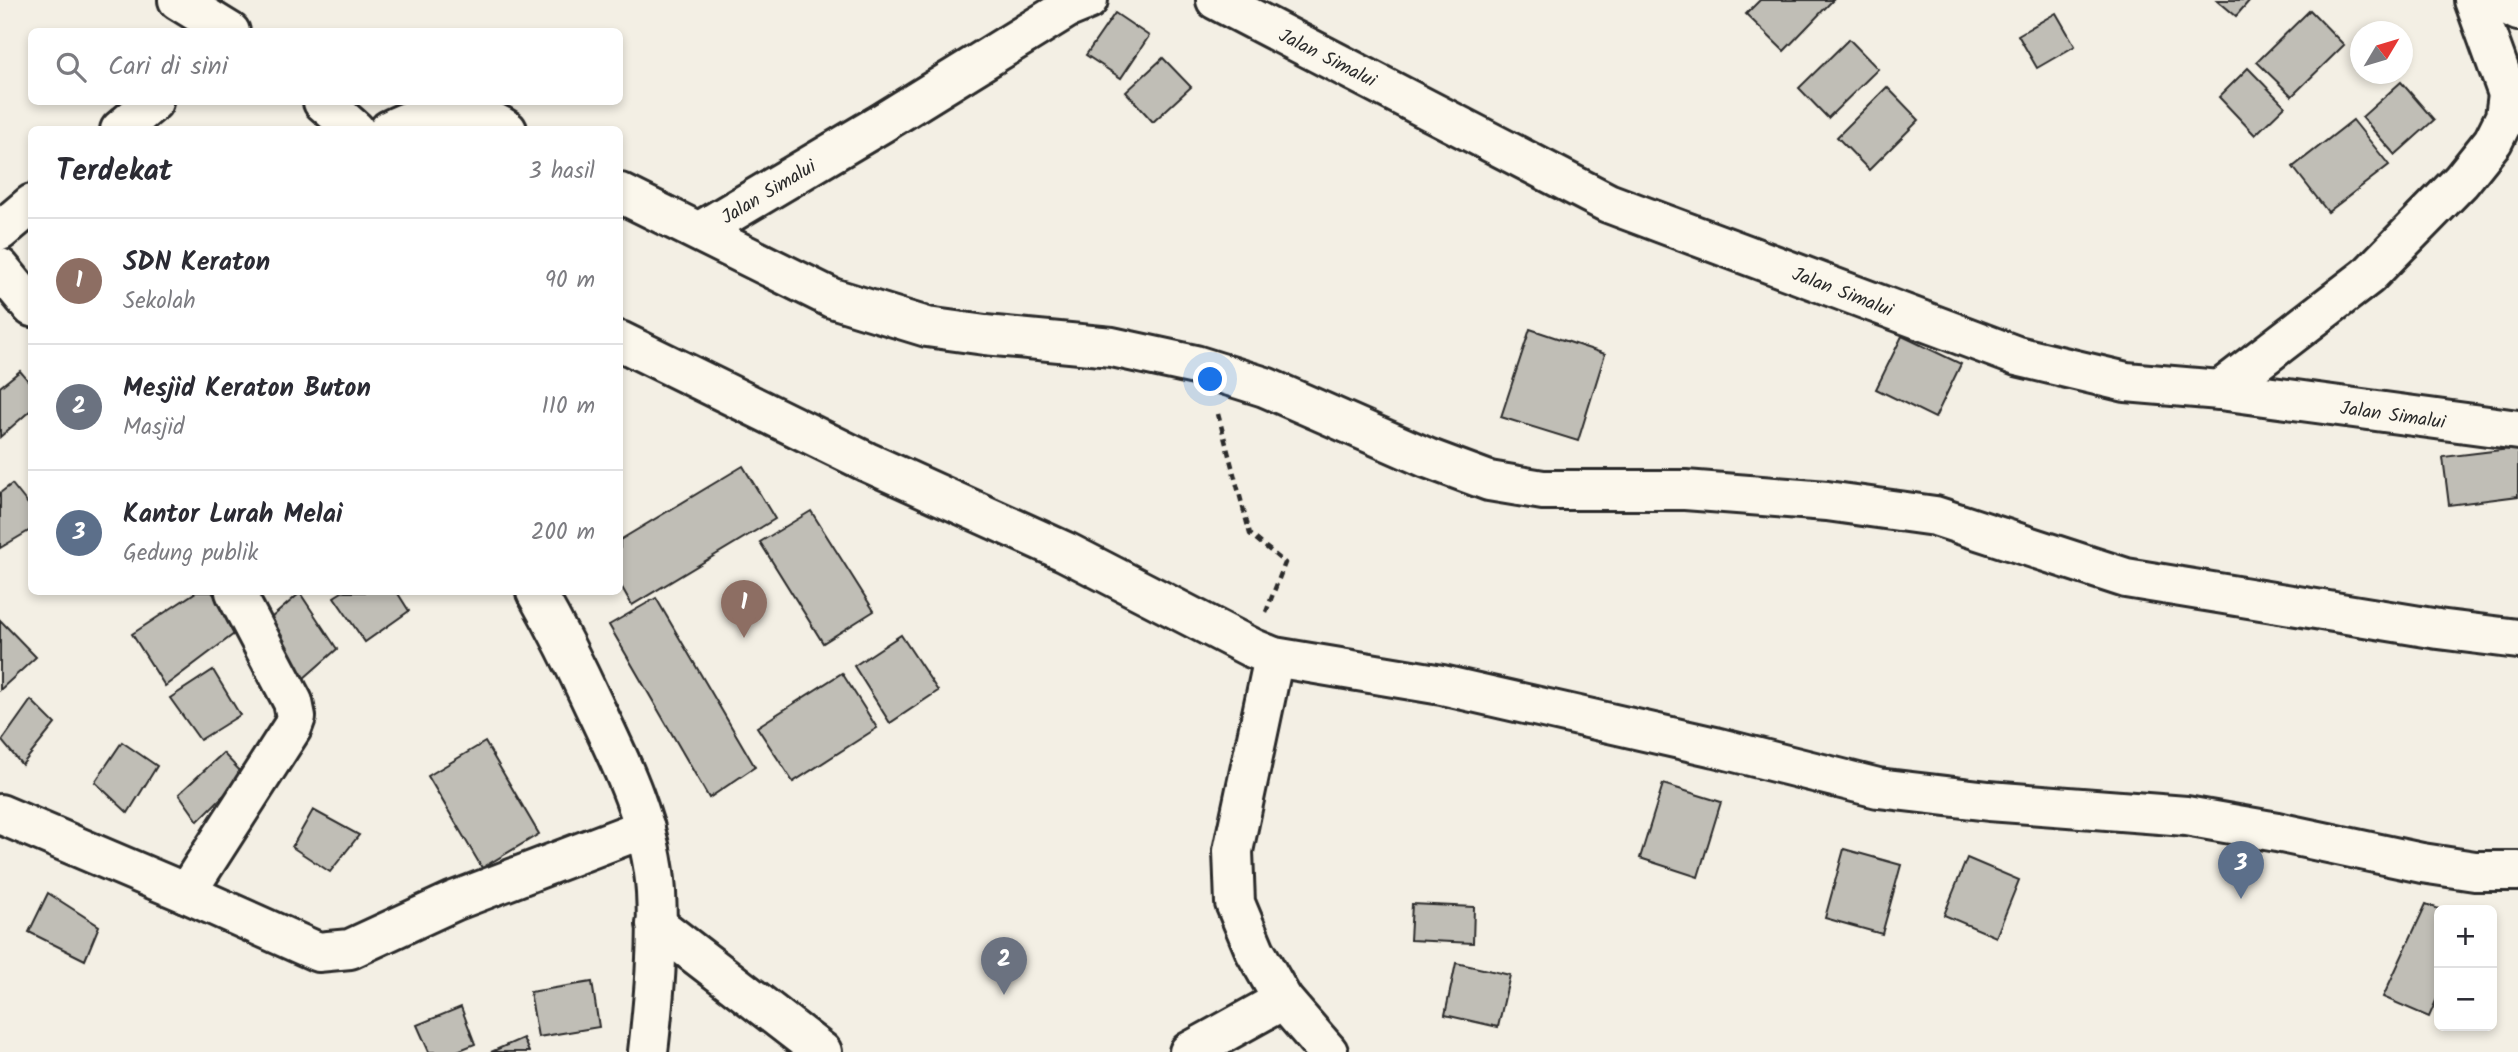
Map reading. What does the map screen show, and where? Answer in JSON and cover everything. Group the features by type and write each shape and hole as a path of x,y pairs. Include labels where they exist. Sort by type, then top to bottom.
{"main road":[{"path":"178,0 224,28"},
{"name":"Jalan Simalui","path":"700,231 1066,9 1088,0"},
{"name":"Jalan Simalui","path":"1216,0 1608,203 2017,356 2126,382 2220,390 2518,430"},
{"path":"2220,390 2368,276 2461,181 2493,141 2505,117 2508,94 2474,0"},
{"path":"2497,0 2518,11"},
{"path":"125,126 149,105"},
{"path":"326,105 350,126"},
{"path":"401,126 427,114 443,112 478,117 499,126"},
{"path":"623,194 832,298 927,327 1112,347 1215,372 1265,387 1427,458 1489,481 1544,490 1685,490 1814,500 1935,516 2126,578 2438,629 2518,639"},
{"path":"0,231 28,207"},
{"path":"0,268 28,302"},
{"path":"623,342 856,456 1066,552 1263,652 1442,685 1715,747 1878,788 1990,801 2186,816 2422,863 2475,871 2518,872"},
{"path":"186,893 292,728 296,717 293,702 237,595"},
{"path":"538,595 558,629 626,773 645,828 656,890 657,966 648,1052"},
{"path":"1263,652 1233,851 1235,904 1255,951 1283,1000 1328,1052"},
{"path":"0,814 318,952 349,949 454,901 645,828"},
{"path":"656,924 822,1052"},
{"path":"1189,1052 1283,1000"}],"path":[{"path":"1215,372 1217,411 1250,534 1285,563 1263,652"}],"building":[{"path":"1760,0 1833,0 1784,51 1746,14"},
{"path":"2217,0 2250,0 2236,16"},
{"path":"2310,10 2344,45 2292,96 2257,62"},
{"path":"1115,13 1149,36 1121,78 1086,55"},
{"path":"2056,13 2075,46 2037,68 2018,35"},
{"path":"1849,39 1878,69 1828,118 1799,88"},
{"path":"1163,58 1191,87 1153,122 1126,92"},
{"path":"2248,68 2285,106 2255,135 2219,97"},
{"path":"2399,84 2403,84 2434,120 2395,155 2362,117"},
{"path":"1887,87 1919,120 1869,170 1837,137"},
{"path":"2353,120 2389,165 2328,212 2293,167"},
{"path":"1530,329 1605,354 1578,441 1501,417"},
{"path":"1902,336 1961,364 1935,418 1876,389"},
{"path":"20,371 28,380 28,412 0,437 0,387"},
{"path":"2518,448 2518,496 2449,505 2443,457"},
{"path":"743,466 775,519 632,605 623,589 623,538"},
{"path":"12,484 28,504 28,531 0,548 0,493"},
{"path":"811,511 874,611 823,643 760,542"},
{"path":"191,595 214,595 238,631 165,686 132,634"},
{"path":"298,595 301,595 337,649 295,686 257,630"},
{"path":"399,595 409,611 365,642 334,597"},
{"path":"656,598 755,767 709,798 609,625"},
{"path":"0,620 36,657 0,690"},
{"path":"901,635 938,691 890,723 854,666"},
{"path":"213,670 240,715 200,740 170,698"},
{"path":"842,673 877,728 793,782 757,727"},
{"path":"31,700 55,724 22,765 2,741"},
{"path":"122,742 157,766 128,813 95,782"},
{"path":"485,742 539,834 482,868 428,776"},
{"path":"223,753 244,775 198,821 179,794"},
{"path":"1663,784 1721,802 1698,877 1640,858"},
{"path":"313,810 359,835 330,872 292,847"},
{"path":"1844,849 1901,865 1882,934 1825,918"},
{"path":"1967,858 2019,880 1996,937 1944,915"},
{"path":"48,893 99,926 85,960 29,932"},
{"path":"1412,904 1474,907 1473,943 1410,940"},
{"path":"2426,904 2434,907 2434,1006 2429,1017 2383,997"},
{"path":"1456,963 1510,975 1498,1027 1445,1015"},
{"path":"592,982 599,1027 538,1037 530,992"},
{"path":"461,1007 475,1044 455,1052 429,1052 417,1025"},
{"path":"523,1038 529,1052 491,1052"}],"place":[{"name":"SDN Keraton","path":"744,638"},
{"name":"Kantor Lurah Melai","path":"2241,899"},
{"name":"Mesjid Keraton Buton","path":"1004,995"}]}
